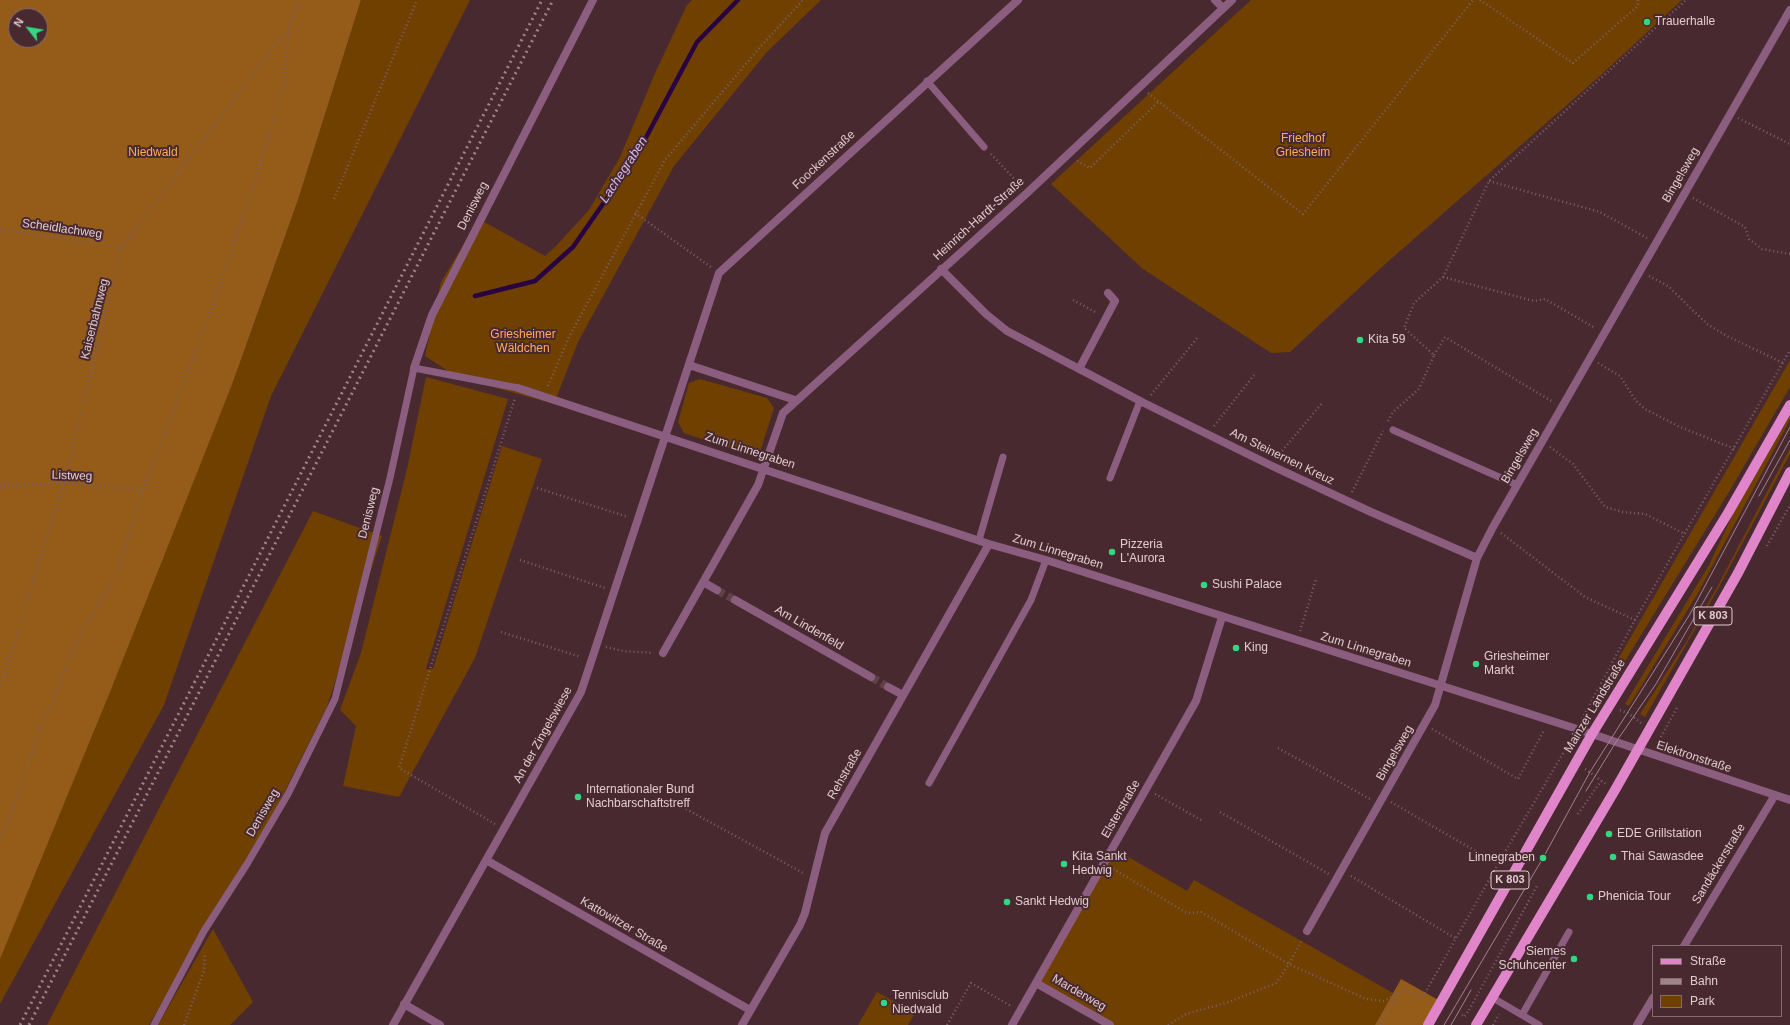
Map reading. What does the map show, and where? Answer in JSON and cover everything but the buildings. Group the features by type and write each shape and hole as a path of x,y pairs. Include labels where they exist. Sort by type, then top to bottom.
{"main road":[{"name":"Mainzer Landstraße","path":"1428,1025 1592,734 1728,513 1790,405"},
{"name":"K 803","path":"1476,1025 1615,790 1738,573 1790,472"}],"street":[{"name":"Denisweg","path":"414,368 432,315 593,0"},
{"name":"Foockenstraße","path":"665,436 719,273 927,81 1018,0"},
{"path":"1215,0 1223,8"},
{"name":"Heinrich-Hardt-Straße","path":"764,469 783,413 795,400 1027,193 1232,0"},
{"name":"Bingelsweg","path":"1307,931 1435,705 1477,558 1493,527 1790,10"},
{"name":"Am Steinernen Kreuz","path":"941,269 986,314 1007,331 1142,402 1270,465 1347,502 1477,558"},
{"path":"1079,369 1115,301 1108,293"},
{"path":"689,365 795,400"},
{"name":"Zum Linnegraben","path":"518,388 989,544 1046,560 1592,734"},
{"name":"An der Zingelswiese","path":"392,1025 581,692 639,520 665,436"},
{"path":"663,653 758,486 764,469"},
{"name":"Rehstraße","path":"742,1025 800,925 814,879 825,833 989,544"},
{"path":"703,582 717,590"},
{"name":"Am Lindenfeld","path":"735,600 871,677"},
{"name":"Elsterstraße","path":"1012,1025 1196,701 1222,617"},
{"path":"888,687 903,696"},
{"name":"Elektronstraße","path":"1592,734 1790,800"},
{"name":"Sandäckerstraße","path":"1685,945 1775,795"},
{"name":"Kattowitzer Straße","path":"486,860 750,1010"},
{"name":"Marderweg","path":"1036,983 1110,1025"},
{"path":"1637,1025 1652,1000"},
{"path":"404,1004 440,1025"}],"lane":[{"path":"927,81 984,146"},
{"path":"414,368 518,388"},
{"name":"Denisweg","path":"154,1025 204,931 247,864 288,794 335,699 390,478 414,368"},
{"path":"1110,478 1142,402"},
{"path":"1393,430 1517,485"},
{"path":"979,540 1003,457"},
{"path":"929,783 1031,600 1046,560"},
{"path":"1522,1015 1569,932"},
{"path":"1492,998 1539,1025"}],"path":[{"name":"Kaiserbahnweg","path":"0,688 64,483 122,247 289,27 300,0"},
{"path":"334,199 417,0"},
{"path":"544,396 569,337 665,160 761,46 803,0"},
{"path":"1139,87 1303,214 1473,0"},
{"path":"1480,0 1573,63 1638,6 1638,0"},
{"path":"1434,355 1404,328 1414,303 1443,277 1489,181 1686,0"},
{"path":"0,839 15,803 39,732 80,636 117,572 143,490 200,342 255,180 284,85 289,27"},
{"path":"1068,154 1090,168 1158,102"},
{"path":"1730,114 1790,144"},
{"path":"984,146 1027,193"},
{"path":"1489,181 1585,206 1600,212 1656,243"},
{"path":"1685,193 1745,226 1749,239 1762,249 1790,254"},
{"path":"635,213 719,273"},
{"name":"Scheidlachweg","path":"0,230 122,247"},
{"path":"1640,271 1668,286 1707,324 1726,336 1783,363"},
{"path":"1443,277 1534,301 1545,299 1605,333"},
{"path":"1073,300 1105,318"},
{"path":"1142,402 1198,337"},
{"path":"1347,502 1392,412 1419,389 1434,355 1445,337 1562,407"},
{"path":"1421,998 1560,755 1577,729 1635,620 1735,449 1790,350"},
{"path":"1590,358 1620,376 1636,401 1646,409 1680,428 1735,449"},
{"path":"1208,434 1254,375"},
{"path":"504,829 399,768 518,388"},
{"path":"1270,465 1323,402"},
{"path":"1543,441 1573,464 1605,507 1623,512 1645,514 1685,534"},
{"name":"Listweg","path":"0,486 64,483 143,490"},
{"path":"537,488 639,520"},
{"path":"1493,527 1585,597 1635,620"},
{"path":"520,560 615,591"},
{"path":"1297,641 1316,579"},
{"path":"501,632 593,660"},
{"path":"598,644 623,651 663,653"},
{"path":"1593,698 1609,707 1628,713 1648,730 1661,737"},
{"path":"1425,724 1518,779 1549,721"},
{"path":"1278,748 1498,864"},
{"path":"1560,755 1584,768 1615,790"},
{"path":"1578,814 1601,780"},
{"path":"1146,789 1203,821"},
{"path":"686,809 814,879"},
{"path":"1220,812 1455,938"},
{"path":"1104,863 1187,913 1201,912 1289,964 1366,999 1384,1001 1406,990 1421,998 1426,1003"},
{"path":"1462,1015 1464,1017 1469,1010 1537,886"},
{"path":"184,1025 204,969 204,931"},
{"path":"1168,1025 1186,1014 1229,1002 1276,983 1289,964 1307,931"},
{"path":"947,1025 971,983 1020,1011"},
{"path":"1380,1025 1399,993"},
{"path":"1469,1010 1473,1012"}],"green space":[{"name":"Niedwald","path":"0,0 361,0 298,200 233,382 110,692 0,959"},
{"path":"361,0 470,0 271,396 164,705 0,1004 0,955 233,382 298,200"},
{"name":"Griesheimer Wäldchen","path":"692,0 821,0 767,52 674,166 578,342 554,404 457,377 425,356 441,282 479,219 545,256 589,210 620,157 656,71 687,5"},
{"name":"Friedhof Griesheim","path":"1251,0 1682,0 1601,75 1382,267 1290,352 1271,353 1143,269 1051,184"},
{"path":"1790,360 1790,387 1729,492 1603,697 1598,694"},
{"path":"426,377 508,399 426,669 433,669 502,446 542,459 475,658 399,797 343,786 356,726 340,710 361,653 407,469"},
{"path":"700,379 767,398 774,408 760,452 750,455 684,433 678,422 689,383"},
{"path":"1790,415 1790,420 1698,593 1629,706 1625,704 1709,565 1733,514"},
{"path":"1790,448 1790,454 1718,589 1645,717 1640,714 1686,642 1716,589"},
{"path":"313,511 382,536 327,707 278,805 149,1025 47,1025"},
{"path":"1113,848 1187,891 1194,880 1393,993 1375,1025 1110,1025 1036,983"},
{"path":"213,929 253,1002 230,1025 158,1025"},
{"path":"1401,979 1442,1002 1428,1025 1375,1025"},
{"name":"Tennisclub Niedwald","path":"877,992 915,1013 908,1025 858,1025"}],"waterway":[{"name":"Lachegraben","path":"475,296 535,281 573,247 635,158 697,42 738,0"}],"tunnel":[{"path":"717,590 735,600"},
{"path":"871,677 888,687"}],"tram line":[{"path":"1444,1025 1543,858 1590,772 1690,614 1790,427"},
{"path":"1759,496 1790,440"},
{"path":"1586,791 1616,742 1656,684 1712,587"},
{"path":"1451,1025 1471,990"}],"railway":[{"path":"20,1025 542,0"},
{"path":"29,1025 553,0"}],"place":[{"name":"Trauerhalle","path":"1647,22"},
{"name":"Kita 59","path":"1360,340"},
{"name":"Pizzeria L'Aurora","path":"1112,552"},
{"name":"Sushi Palace","path":"1204,585"},
{"name":"King","path":"1236,648"},
{"name":"Griesheimer Markt","path":"1476,664"},
{"name":"Internationaler Bund Nachbarschaftstreff","path":"578,797"},
{"name":"EDE Grillstation","path":"1609,834"},
{"name":"Thai Sawasdee","path":"1613,857"},
{"name":"Linnegraben","path":"1543,858"},
{"name":"Kita Sankt Hedwig","path":"1064,864"},
{"name":"Phenicia Tour","path":"1590,897"},
{"name":"Sankt Hedwig","path":"1007,902"},
{"name":"Siemes Schuhcenter","path":"1574,959"},
{"name":"Tennisclub Niedwald","path":"884,1003"}]}
